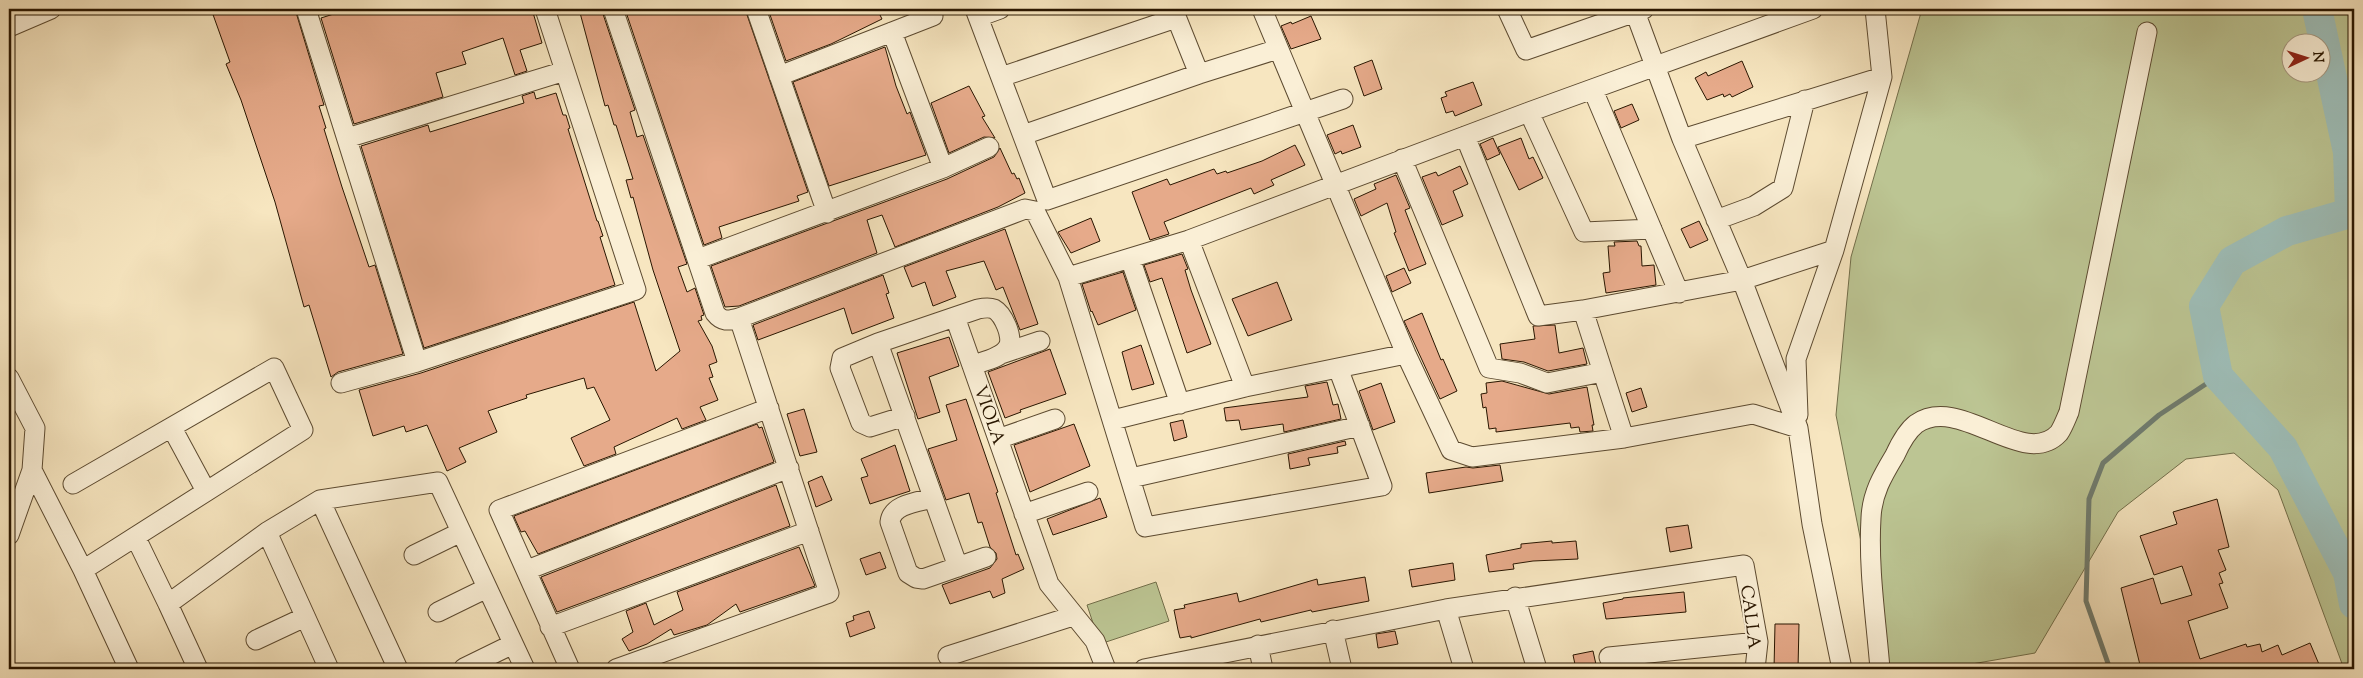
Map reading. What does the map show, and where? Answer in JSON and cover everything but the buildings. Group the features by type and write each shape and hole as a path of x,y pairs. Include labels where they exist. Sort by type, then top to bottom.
{"street":[{"path":"9,27 51,9"},
{"path":"306,9 417,362"},
{"path":"341,384 417,362 636,290 545,9"},
{"path":"613,9 698,259 714,313 720,319 728,321 739,318 1025,209 1035,211 1068,277 1145,527 1382,486 1338,368"},
{"path":"756,9 827,212"},
{"path":"1000,9 977,13 1047,200 1343,99"},
{"path":"1262,9 1406,354 1451,450 1472,457 1624,438 1753,414 1798,428"},
{"path":"1507,9 1526,50 1638,10 1655,68 1682,139 1742,280 1798,428"},
{"path":"1068,277 1189,240 1336,186 1402,159 1813,9"},
{"path":"1842,669 1812,524 1798,428 1796,359 1834,250 1882,77 1876,9"},
{"path":"1001,77 1174,13 1199,74"},
{"path":"779,76 933,16"},
{"path":"892,32 943,168"},
{"path":"1880,669 1871,517 1876,487 1903,440 1915,425 1926,418 1939,416 1959,418 2025,443 2042,443 2049,441 2060,432 2069,412 2147,32"},
{"path":"1023,135 1199,74 1278,49"},
{"path":"347,138 565,71"},
{"path":"1682,139 1882,77"},
{"path":"1593,90 1679,293"},
{"path":"1716,220 1754,206 1783,188 1805,100"},
{"path":"1529,112 1584,232 1652,229"},
{"path":"1465,136 1538,316 1583,310 1742,280 1834,250"},
{"path":"698,259 943,168 989,147"},
{"path":"1402,159 1489,368 1520,373 1547,383 1602,372"},
{"path":"1189,240 1245,387"},
{"path":"1130,258 1180,404"},
{"path":"905,416 864,427 840,368 840,363 845,355 978,309 994,310 1001,315 1010,340 1008,348 1001,354"},
{"path":"1583,310 1624,438"},
{"name":"VIOLA","path":"956,316 1048,584 1072,616 1095,641 1106,669"},
{"path":"616,669 829,593 739,318"},
{"path":"973,365 1040,341"},
{"path":"878,343 958,567"},
{"path":"1113,420 1245,387 1406,354"},
{"path":"74,484 274,368 303,430 83,570"},
{"path":"9,378 35,428 32,470 9,535"},
{"path":"570,669 499,510 769,408"},
{"path":"998,439 1055,419"},
{"path":"1131,478 1360,426"},
{"path":"172,428 206,491"},
{"path":"527,570 788,468"},
{"path":"32,470 83,570 129,669"},
{"path":"168,604 267,532 320,500 438,482 525,669"},
{"path":"1024,514 1088,492"},
{"path":"933,498 894,510 890,516 890,522 908,572 916,578 924,579 986,557"},
{"path":"320,500 398,669"},
{"path":"550,627 809,531"},
{"path":"267,532 329,669"},
{"path":"414,555 461,532"},
{"path":"136,538 198,669"},
{"name":"CALLA","path":"1515,597 1744,564 1758,642 1755,669"},
{"path":"438,612 487,588"},
{"path":"1144,669 1185,665 1258,645 1446,608 1515,597 1537,669"},
{"path":"1446,608 1464,669"},
{"path":"948,656 1072,616"},
{"path":"256,640 305,617"},
{"path":"1334,630 1342,669"},
{"path":"1614,669 1609,658 1758,642"},
{"path":"464,668 513,644"},
{"path":"1258,645 1263,669"}],"green space":[{"path":"1922,9 2354,9 2354,669 2344,669 2278,490 2234,453 2186,459 2118,512 2035,653 1943,669 1877,669 1863,552 1836,415 1851,257"},
{"path":"1156,582 1169,621 1100,644 1087,605"}],"waterway":[{"path":"2317,9 2348,152 2350,213 2287,231 2232,261 2204,306 2218,376 2283,448 2348,573 2354,604"},
{"path":"2110,669 2086,601 2089,499 2103,463 2159,415 2218,376"}]}
